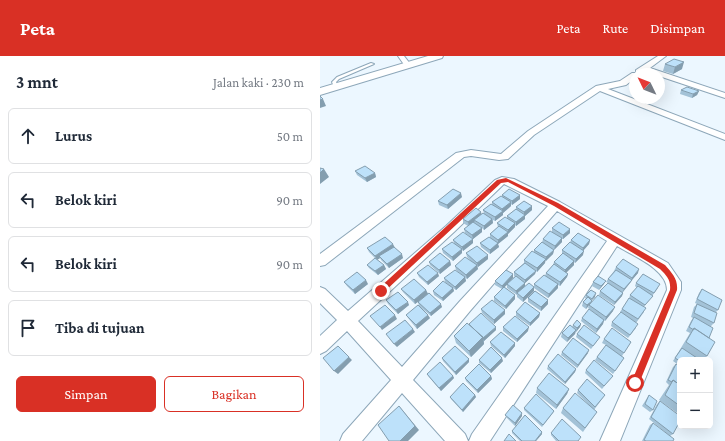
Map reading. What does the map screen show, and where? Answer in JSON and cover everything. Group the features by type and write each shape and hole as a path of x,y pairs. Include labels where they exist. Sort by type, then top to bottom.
{"street":[{"path":"320,92 404,60 438,56"},
{"path":"645,68 662,56"},
{"path":"665,75 725,96"},
{"path":"320,346 500,169 504,157 531,133 599,88 623,83 629,79"},
{"path":"599,88 725,137"},
{"path":"320,261 460,155 471,152 500,169 510,181 556,205 663,267 674,282 674,290 610,441"},
{"path":"350,441 470,300 556,205"},
{"path":"479,441 615,239"},
{"path":"320,293 348,320 458,441"}],"lane":[{"path":"336,87 334,82 338,78 372,64"}],"building":[{"path":"674,59 684,62 675,67 665,64"},
{"path":"687,87 699,91 693,94 681,90"},
{"path":"365,166 375,173 365,178 355,171"},
{"path":"453,189 461,193 447,205 438,201"},
{"path":"509,189 520,195 512,201 502,195"},
{"path":"501,196 511,202 502,209 492,202"},
{"path":"524,201 532,206 524,212 516,207"},
{"path":"491,204 503,211 495,217 483,210"},
{"path":"476,208 481,212 468,222 463,219"},
{"path":"516,209 525,215 516,222 507,216"},
{"path":"483,213 492,219 484,226 474,220"},
{"path":"505,217 515,223 508,230 497,223"},
{"path":"473,222 482,228 472,235 464,229"},
{"path":"559,222 570,229 563,235 552,228"},
{"path":"499,226 508,232 498,240 490,234"},
{"path":"550,231 562,238 555,246 543,239"},
{"path":"463,232 473,239 462,247 453,240"},
{"path":"578,233 590,240 583,248 571,240"},
{"path":"385,237 393,244 375,256 367,248"},
{"path":"489,237 498,243 490,250 480,243"},
{"path":"452,242 462,249 452,257 442,249"},
{"path":"542,242 554,250 546,257 534,250"},
{"path":"570,242 584,251 576,259 562,250"},
{"path":"477,246 488,255 477,263 466,253"},
{"path":"394,247 402,254 387,264 379,256"},
{"path":"532,251 546,259 537,268 524,260"},
{"path":"440,253 450,261 439,270 429,262"},
{"path":"563,253 574,261 565,270 554,262"},
{"path":"465,257 477,265 466,275 455,266"},
{"path":"375,258 384,265 375,271 367,265"},
{"path":"623,259 639,269 632,278 616,267"},
{"path":"525,263 536,271 525,280 514,272"},
{"path":"554,264 568,274 560,282 546,273"},
{"path":"428,265 438,273 427,282 417,273"},
{"path":"455,270 465,277 455,287 444,278"},
{"path":"506,270 513,274 502,286 495,281"},
{"path":"616,270 632,280 624,289 608,279"},
{"path":"357,272 366,280 353,290 344,282"},
{"path":"643,274 660,284 654,293 636,283"},
{"path":"544,275 558,284 549,294 534,284"},
{"path":"516,276 525,283 516,291 507,284"},
{"path":"598,276 606,281 601,286 593,282"},
{"path":"414,279 426,290 414,300 401,289"},
{"path":"443,281 453,288 442,298 433,291"},
{"path":"529,283 534,287 523,298 517,293"},
{"path":"608,283 623,293 615,302 600,291"},
{"path":"638,286 653,296 645,305 630,295"},
{"path":"504,287 515,295 505,306 494,297"},
{"path":"702,289 722,300 718,310 697,299"},
{"path":"591,290 596,293 592,299 586,295"},
{"path":"535,291 548,300 541,307 528,298"},
{"path":"398,292 408,302 396,310 386,300"},
{"path":"429,293 441,304 430,313 418,302"},
{"path":"598,295 615,307 606,317 589,305"},
{"path":"588,297 592,301 587,305 583,302"},
{"path":"629,298 646,308 638,319 622,309"},
{"path":"492,300 505,310 494,320 481,309"},
{"path":"525,302 540,313 530,323 516,312"},
{"path":"697,304 717,313 714,323 694,313"},
{"path":"385,305 395,315 380,327 370,316"},
{"path":"418,305 428,315 416,325 406,315"},
{"path":"589,309 604,320 597,329 582,318"},
{"path":"621,312 638,324 630,335 612,322"},
{"path":"481,313 496,327 483,338 469,324"},
{"path":"515,316 529,327 517,339 503,327"},
{"path":"694,317 713,328 709,338 694,328 694,330 689,327"},
{"path":"405,320 413,329 394,344 386,334"},
{"path":"577,320 581,324 577,328 573,325"},
{"path":"467,323 483,337 469,351 454,336"},
{"path":"570,325 576,330 568,338 562,333"},
{"path":"584,325 600,337 593,346 577,334"},
{"path":"612,328 631,342 624,353 604,339"},
{"path":"694,328 715,342 707,356 686,342"},
{"path":"501,332 515,343 504,355 490,342"},
{"path":"573,338 589,350 578,365 562,352"},
{"path":"606,345 624,358 615,371 597,357"},
{"path":"338,346 349,357 334,371 323,358"},
{"path":"455,346 469,359 455,372 442,358"},
{"path":"491,347 502,358 490,370 479,360"},
{"path":"682,348 696,357 677,357 677,359 675,358"},
{"path":"558,354 576,369 565,382 548,366"},
{"path":"594,360 613,376 604,386 586,370"},
{"path":"440,362 453,376 439,388 427,374"},
{"path":"479,364 491,376 477,390 465,378"},
{"path":"677,364 677,383 673,380 672,382 668,380"},
{"path":"549,373 569,389 557,405 537,388"},
{"path":"587,379 605,395 595,407 578,390"},
{"path":"673,380 677,383 677,404 665,395"},
{"path":"463,383 475,395 462,410 450,397"},
{"path":"575,393 597,412 585,428 563,408"},
{"path":"536,394 554,411 543,425 524,408"},
{"path":"649,395 657,401 653,410 645,404"},
{"path":"660,401 677,414 677,427 673,434 651,417"},
{"path":"513,405 522,413 515,423 505,415"},
{"path":"399,406 415,426 400,441 389,441 378,425"},
{"path":"525,415 542,432 535,441 522,441 512,431"},
{"path":"562,419 581,437 578,441 559,441 551,433"},
{"path":"653,423 674,439 673,441 644,440"},
{"path":"509,434 516,441 504,441"}],"route":[{"path":"381,291 450,229 488,191 502,180 510,181 556,205 663,267 670,275 674,282 674,290 635,383"}]}
